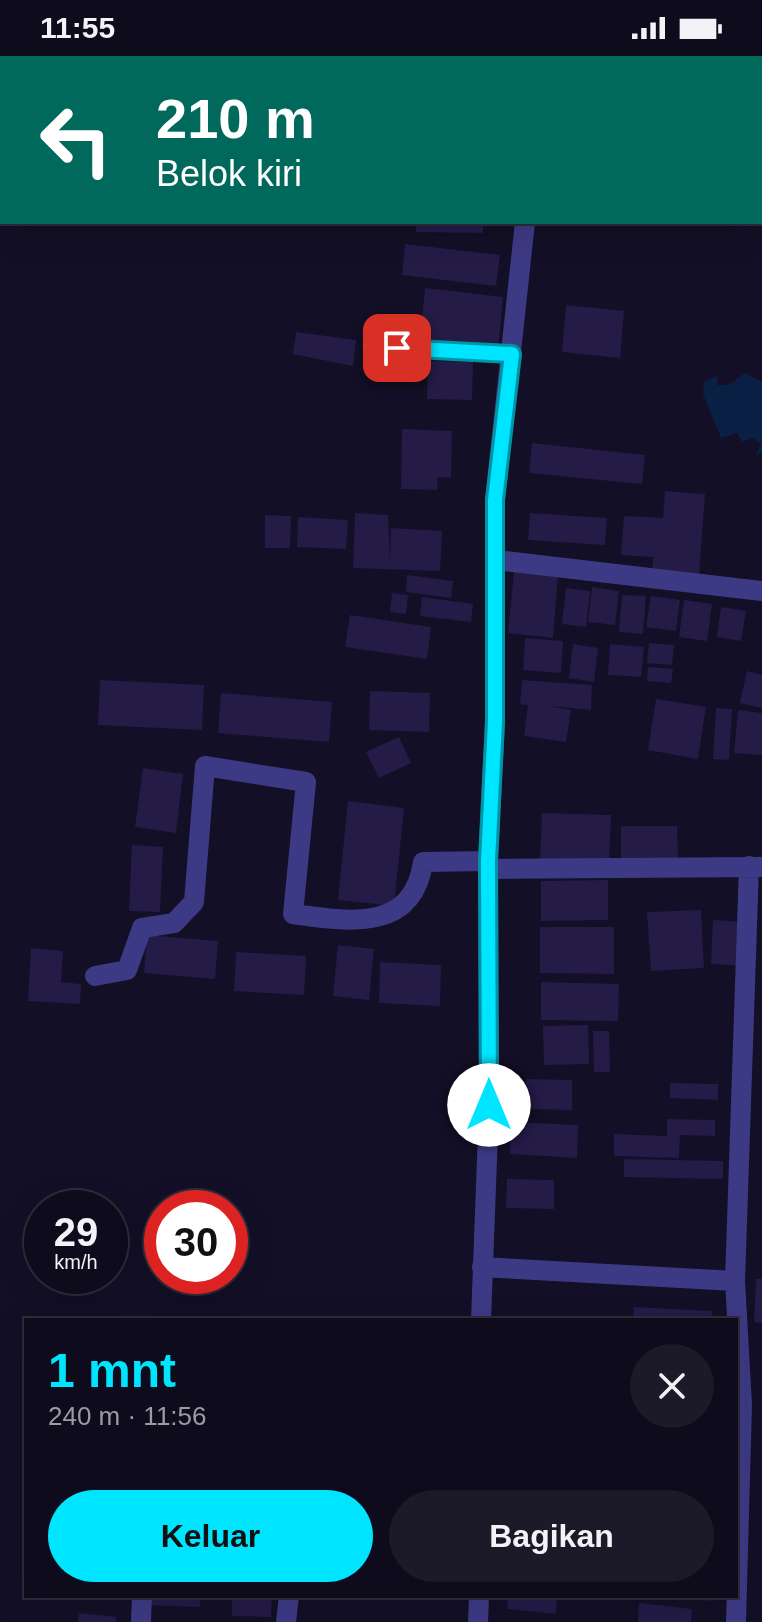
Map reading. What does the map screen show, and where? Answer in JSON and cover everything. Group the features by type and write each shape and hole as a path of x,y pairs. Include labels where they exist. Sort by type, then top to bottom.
{"street":[{"path":"481,1318 489,1105 495,500 525,224"},
{"path":"496,560 762,591"},
{"path":"95,976 127,970 142,928 174,923 194,902 205,766 306,782 293,914 360,922 382,915 412,896 420,880 423,862 756,867 752,1082 735,1281 752,1405 738,1595"},
{"path":"482,1267 735,1281"},
{"path":"141,1622 142,1598"},
{"path":"286,1622 289,1598"},
{"path":"478,1622 479,1598"},
{"path":"736,1622 738,1598"}],"lane":[{"path":"368,346 512,354"}],"water":[{"path":"745,373 762,382 762,451 755,457 761,445 753,438 742,442 737,433 721,438 703,394 704,382 718,375 717,385 729,385"}],"building":[{"path":"416,224 483,224 483,233 416,232"},
{"path":"405,244 500,255 496,286 402,275"},
{"path":"425,288 503,297 498,349 420,340"},
{"path":"566,305 624,311 620,358 562,352"},
{"path":"296,332 356,340 353,366 293,354"},
{"path":"428,361 473,362 472,400 427,399"},
{"path":"402,429 452,431 451,478 438,477 437,490 401,489"},
{"path":"532,443 645,455 642,484 529,473"},
{"path":"665,491 705,494 699,576 652,573 653,557 621,555 624,516 663,518"},
{"path":"355,513 388,515 390,562 391,528 442,531 440,571 353,568"},
{"path":"530,513 607,518 605,545 528,540"},
{"path":"265,515 291,516 290,548 265,548"},
{"path":"298,517 348,520 346,549 297,547"},
{"path":"514,571 558,575 553,638 508,633"},
{"path":"407,575 453,581 451,598 406,592"},
{"path":"592,587 619,591 615,625 588,622"},
{"path":"566,588 590,591 586,627 562,624"},
{"path":"392,593 408,595 406,614 390,612"},
{"path":"622,595 646,596 643,634 619,632"},
{"path":"651,596 680,600 676,631 646,627"},
{"path":"422,597 473,604 471,622 420,616"},
{"path":"684,600 712,604 707,641 679,637"},
{"path":"721,607 746,611 741,641 717,637"},
{"path":"350,615 431,627 427,659 345,647"},
{"path":"525,638 563,641 561,673 523,670"},
{"path":"649,643 674,645 672,665 647,663"},
{"path":"573,644 598,648 594,682 569,678"},
{"path":"610,644 644,647 641,677 608,675"},
{"path":"648,667 673,669 671,683 647,681"},
{"path":"747,671 762,675 762,708 740,703"},
{"path":"100,680 204,685 202,730 98,725"},
{"path":"522,680 592,685 591,710 548,706 571,710 566,742 524,736 528,705 520,704"},
{"path":"370,691 430,693 429,732 369,730"},
{"path":"221,693 332,702 329,742 218,733"},
{"path":"656,699 706,707 698,759 648,750"},
{"path":"716,708 732,709 729,760 713,759"},
{"path":"738,710 762,713 762,755 734,753"},
{"path":"399,737 411,763 379,778 366,752"},
{"path":"143,768 183,774 176,833 135,827"},
{"path":"348,801 404,808 394,906 338,900"},
{"path":"542,813 611,815 609,864 540,861"},
{"path":"621,826 677,826 678,859 621,860"},
{"path":"132,845 163,847 160,912 129,911"},
{"path":"608,880 608,920 541,921 541,881"},
{"path":"701,910 704,968 651,971 647,912"},
{"path":"713,920 747,922 744,966 711,964"},
{"path":"540,927 614,927 614,974 540,973"},
{"path":"147,935 218,941 215,979 144,973"},
{"path":"338,945 374,949 369,1000 333,996"},
{"path":"31,948 63,951 61,982 81,984 80,1004 28,1001"},
{"path":"236,952 306,956 304,995 234,991"},
{"path":"380,962 441,965 440,1006 379,1003"},
{"path":"541,982 619,984 618,1021 541,1020"},
{"path":"588,1025 589,1064 544,1065 543,1026"},
{"path":"593,1031 609,1031 610,1072 594,1072"},
{"path":"526,1079 572,1080 572,1110 526,1109"},
{"path":"670,1083 718,1084 718,1100 670,1098"},
{"path":"667,1119 715,1120 715,1136 680,1135 679,1158 614,1156 614,1134 667,1136"},
{"path":"511,1122 578,1125 577,1158 510,1154"},
{"path":"624,1159 723,1161 723,1179 624,1177"},
{"path":"507,1179 554,1180 554,1209 506,1208"},
{"path":"756,1279 762,1279 762,1323 754,1322"},
{"path":"634,1307 712,1311 711,1318 633,1318"},
{"path":"144,1598 200,1598 200,1607 144,1605"},
{"path":"232,1598 272,1598 271,1617 232,1616"},
{"path":"508,1598 557,1598 556,1614 507,1609"},
{"path":"639,1603 692,1609 691,1622 638,1622"},
{"path":"79,1613 116,1617 116,1622 78,1622"}],"route":[{"path":"397,348 512,354 495,500 495,722 488,861 489,1105"}]}
